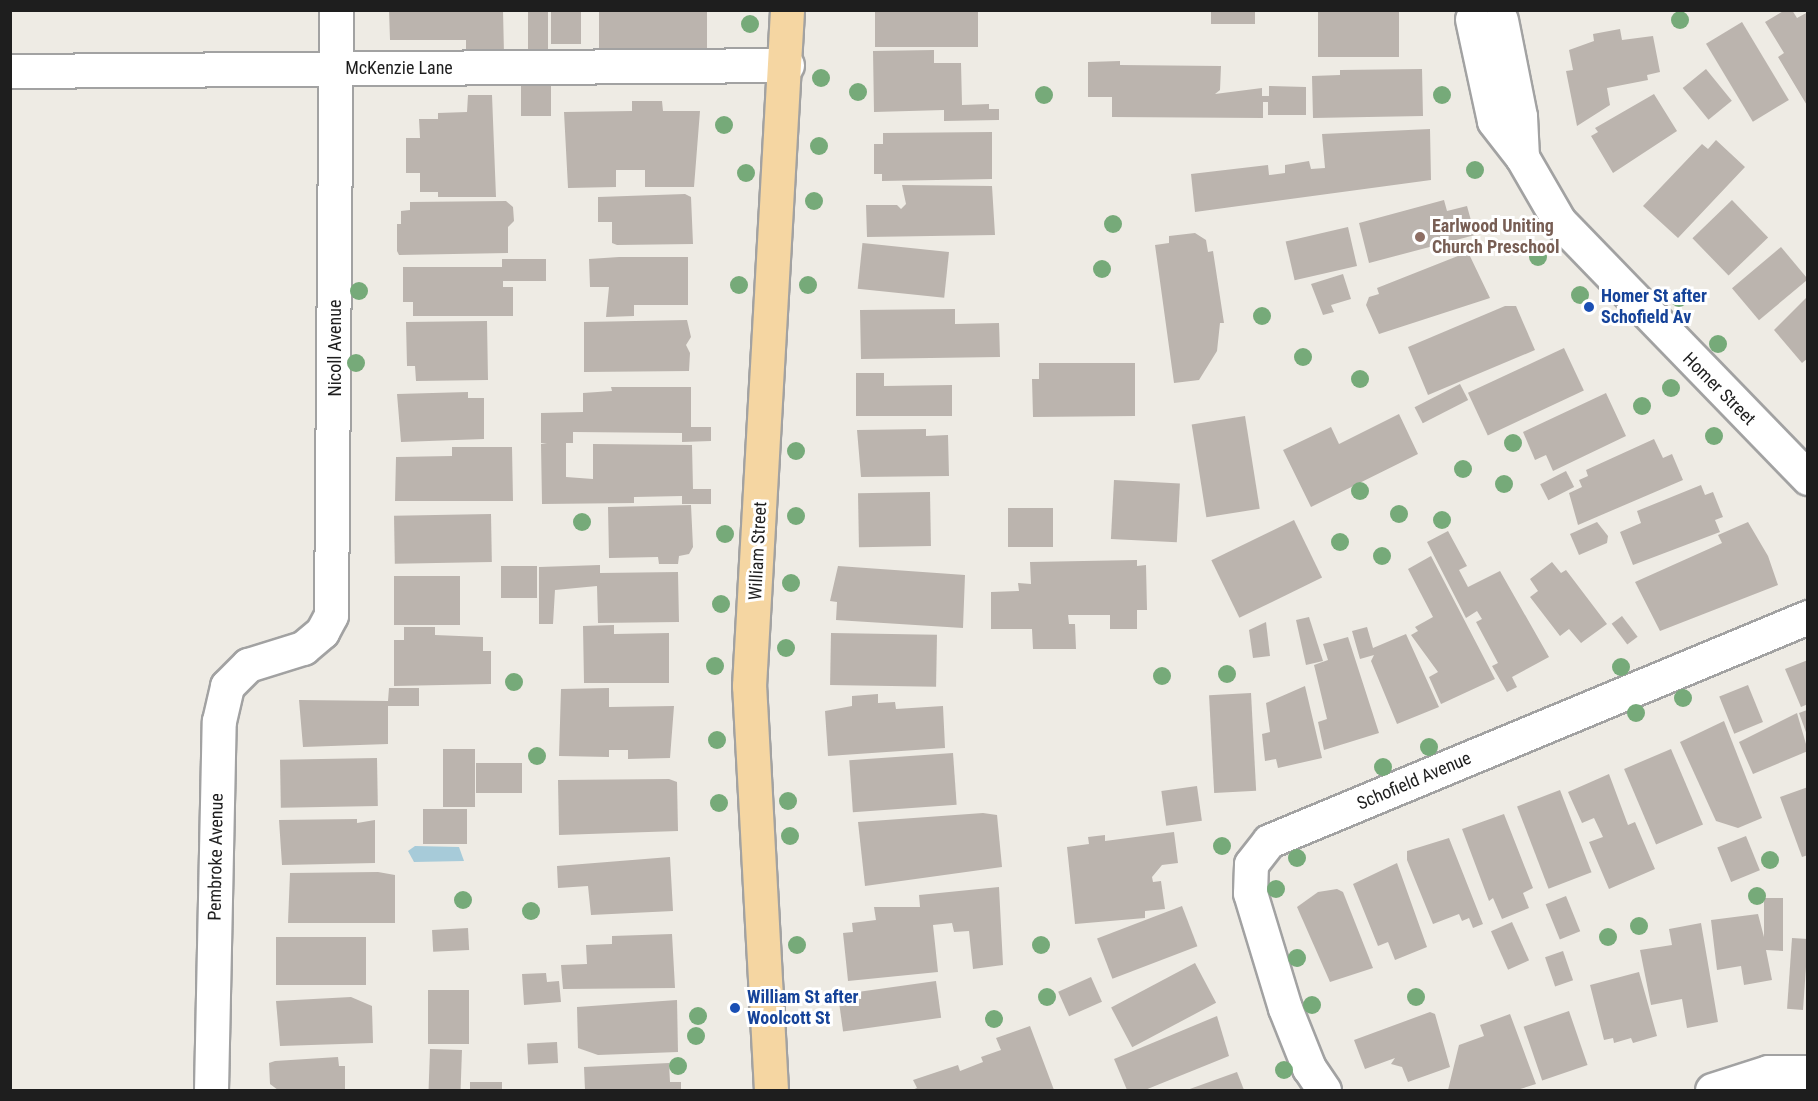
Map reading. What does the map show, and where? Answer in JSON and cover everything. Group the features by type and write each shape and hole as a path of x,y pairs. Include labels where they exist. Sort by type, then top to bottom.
{"main road":[{"name":"William Street","path":"771,1090 750,686 787,65 787,10"}],"street":[{"name":"Nicoll Avenue","path":"278,654 303,648 322,632 331,615 336,10"},
{"name":"Homer Street","path":"1496,14 1494,121 1522,157 1559,221 1808,478"},
{"name":"McKenzie Lane","path":"10,71 787,65"},
{"name":"Schofield Avenue","path":"1324,1090 1309,1068 1285,1008 1250,893 1251,864 1269,841 1808,617"},
{"name":"Pembroke Avenue","path":"211,1090 219,721 226,686 248,665 278,654"},
{"path":"1712,1090 1768,1072 1808,1072"}],"water":[{"path":"415,846 459,847 464,861 414,862 408,851"}],"building":[{"path":"389,10 503,10 504,54 466,54 466,40 390,40"},
{"path":"528,10 548,10 548,49 528,49"},
{"path":"551,10 581,10 581,44 551,44"},
{"path":"599,10 707,10 707,48 599,48"},
{"path":"875,10 978,10 978,47 875,47"},
{"path":"1211,10 1255,10 1255,24 1211,24"},
{"path":"1318,10 1399,10 1399,57 1318,57"},
{"path":"1785,10 1792,10 1797,18 1808,12 1808,107 1778,57 1784,53 1765,22"},
{"path":"1742,22 1789,100 1753,122 1706,44"},
{"path":"1620,29 1622,40 1653,36 1660,72 1647,75 1648,80 1607,88 1610,105 1577,126 1566,71 1573,70 1569,50 1594,41 1593,34"},
{"path":"934,50 934,63 961,63 962,105 989,104 989,109 999,109 999,120 944,121 944,110 874,112 873,51"},
{"path":"1120,61 1120,65 1221,66 1220,90 1215,94 1262,88 1262,96 1269,96 1269,86 1306,87 1306,115 1268,115 1268,102 1263,102 1263,118 1112,117 1112,97 1088,97 1088,62"},
{"path":"1422,69 1423,116 1313,118 1312,76 1340,75 1340,70"},
{"path":"1706,69 1732,101 1708,120 1683,88"},
{"path":"521,78 551,78 551,116 521,116"},
{"path":"1654,94 1677,131 1613,173 1591,136 1598,132 1595,128"},
{"path":"468,95 492,95 496,197 438,197 438,192 420,192 420,173 406,173 406,138 420,138 419,119 438,119 438,113 467,112"},
{"path":"632,101 662,101 663,111 700,111 694,187 645,187 645,170 616,170 616,187 568,188 564,112 632,111"},
{"path":"1430,129 1431,180 1195,212 1191,174 1268,165 1269,175 1285,173 1285,165 1309,161 1311,169 1325,168 1322,134"},
{"path":"992,132 992,179 882,181 882,174 874,174 874,144 883,144 883,133"},
{"path":"1716,140 1745,167 1678,238 1643,206 1702,144 1708,149"},
{"path":"902,185 992,186 995,235 867,237 866,205 897,205 901,209 906,204"},
{"path":"685,194 691,197 693,244 617,245 612,243 612,222 598,222 598,197"},
{"path":"1444,200 1447,211 1467,206 1475,235 1369,263 1359,223"},
{"path":"1732,200 1768,237 1729,276 1692,238"},
{"path":"506,201 513,207 514,221 508,227 508,253 399,255 397,251 397,224 401,224 401,211 410,210 410,202"},
{"path":"1348,227 1357,266 1295,280 1286,241"},
{"path":"1195,233 1206,240 1208,252 1213,251 1224,323 1220,323 1217,351 1199,380 1174,383 1155,245 1169,243 1169,236"},
{"path":"862,243 949,252 944,298 858,289"},
{"path":"1781,247 1808,279 1759,320 1732,288"},
{"path":"1468,252 1490,298 1379,334 1366,305 1369,297 1379,294 1377,288"},
{"path":"688,257 688,305 634,305 634,316 606,317 609,287 590,287 589,259"},
{"path":"502,259 546,259 546,281 503,281 503,287 513,287 513,316 413,316 413,302 403,302 403,267 502,267"},
{"path":"1343,274 1351,299 1331,305 1334,312 1323,315 1311,284"},
{"path":"1808,296 1808,358 1802,363 1774,330"},
{"path":"1505,306 1516,306 1535,350 1428,395 1408,347"},
{"path":"955,309 955,324 999,323 1000,357 861,359 860,310"},
{"path":"687,320 691,337 686,345 690,353 689,371 584,372 584,322"},
{"path":"487,321 488,380 416,381 415,366 407,366 406,322"},
{"path":"1564,348 1584,391 1488,435 1468,393"},
{"path":"1039,363 1135,363 1135,416 1033,417 1032,379 1039,379"},
{"path":"856,373 884,373 884,386 952,385 952,416 856,416"},
{"path":"1460,384 1468,400 1423,423 1415,407"},
{"path":"611,387 691,387 691,427 711,427 711,441 682,442 682,433 573,432 573,443 566,443 566,477 593,479 593,444 692,445 693,489 711,489 711,504 682,504 682,496 634,497 634,503 542,504 541,444 547,444 541,443 541,413 583,412 583,393 612,391"},
{"path":"468,392 468,398 484,398 484,439 401,442 397,394"},
{"path":"1606,393 1626,436 1553,471 1546,455 1535,460 1523,432"},
{"path":"1399,414 1418,454 1311,507 1283,450 1331,427 1339,444"},
{"path":"1245,416 1260,509 1206,517 1192,424"},
{"path":"926,429 926,436 948,435 949,476 861,477 857,430"},
{"path":"1654,439 1663,458 1672,454 1683,480 1578,525 1569,493 1582,487 1579,480 1588,476 1586,470"},
{"path":"452,447 512,447 513,501 395,501 396,457 452,456"},
{"path":"1566,471 1574,487 1548,500 1540,484"},
{"path":"1114,480 1180,483 1177,542 1111,539"},
{"path":"1701,485 1705,495 1713,492 1723,517 1715,520 1720,532 1633,565 1620,532 1641,523 1637,511"},
{"path":"930,492 931,546 859,547 858,493"},
{"path":"691,505 693,547 689,554 679,556 678,564 659,564 658,557 609,558 608,507"},
{"path":"1008,508 1053,508 1053,547 1008,547"},
{"path":"491,514 492,562 395,564 394,516"},
{"path":"1294,520 1322,578 1239,618 1211,560"},
{"path":"1597,522 1608,536 1607,543 1579,555 1570,534"},
{"path":"1748,522 1768,556 1778,585 1660,631 1635,582 1722,543 1718,535"},
{"path":"1448,531 1467,566 1459,570 1468,587 1500,571 1549,657 1512,677 1517,687 1507,692 1492,666 1498,663 1476,622 1482,619 1477,611 1466,618 1427,542"},
{"path":"1431,556 1495,679 1441,704 1429,677 1438,672 1411,635 1418,631 1415,627 1433,617 1408,569"},
{"path":"1137,560 1137,566 1146,565 1147,610 1137,610 1137,629 1110,629 1110,615 1068,615 1069,624 1075,624 1076,649 1033,649 1032,629 991,629 991,592 1019,591 1018,583 1031,584 1030,562"},
{"path":"1552,562 1561,573 1566,570 1607,624 1581,643 1569,629 1560,636 1530,597 1538,591 1530,579"},
{"path":"600,565 600,573 678,572 679,622 598,623 597,586 555,590 553,624 539,624 539,567"},
{"path":"501,566 537,566 537,598 501,598"},
{"path":"838,566 965,575 963,628 836,620 837,602 830,601"},
{"path":"394,576 460,576 460,625 394,625"},
{"path":"1622,616 1638,637 1627,645 1612,624"},
{"path":"1309,617 1323,661 1306,665 1296,620"},
{"path":"1266,622 1270,656 1253,658 1249,630"},
{"path":"614,625 614,634 669,633 669,683 584,683 583,626"},
{"path":"404,627 435,627 435,635 483,637 483,651 491,651 491,684 394,686 394,640 404,640"},
{"path":"1367,627 1373,648 1406,634 1439,707 1397,724 1371,661 1374,655 1360,659 1352,631"},
{"path":"831,633 937,635 936,687 830,685"},
{"path":"1348,637 1379,733 1324,750 1318,722 1327,719 1314,665 1328,660 1323,644"},
{"path":"1808,660 1808,704 1801,707 1785,669"},
{"path":"1748,685 1763,722 1734,734 1719,697"},
{"path":"1305,686 1322,758 1278,768 1276,759 1265,761 1262,734 1270,732 1266,703"},
{"path":"389,688 419,688 419,706 388,706 388,744 303,747 299,700 388,701"},
{"path":"609,688 609,707 674,706 670,758 628,759 628,750 609,750 609,757 559,756 561,689"},
{"path":"1251,693 1256,791 1214,793 1209,695"},
{"path":"878,694 878,703 895,702 896,709 943,706 945,748 828,756 825,711 852,706 852,696"},
{"path":"1807,710 1807,735 1799,713"},
{"path":"1797,713 1808,751 1753,774 1739,742"},
{"path":"1724,721 1762,818 1738,828 1716,821 1680,742"},
{"path":"443,749 475,749 475,807 443,807"},
{"path":"1671,749 1703,824 1656,844 1624,769"},
{"path":"953,753 957,805 853,812 849,760"},
{"path":"377,758 378,806 281,808 280,760"},
{"path":"476,763 522,763 522,793 476,793"},
{"path":"1609,774 1628,825 1635,822 1655,869 1609,889 1589,842 1603,837 1594,818 1582,823 1568,792"},
{"path":"669,779 677,782 678,831 559,835 558,780"},
{"path":"1197,786 1202,821 1166,826 1161,791"},
{"path":"1808,787 1808,855 1802,857 1780,797"},
{"path":"1560,790 1592,872 1549,889 1517,806"},
{"path":"423,809 467,809 467,844 423,844"},
{"path":"983,813 997,815 1002,867 865,886 858,822"},
{"path":"1504,814 1533,888 1523,893 1529,908 1502,919 1493,898 1489,901 1462,829"},
{"path":"357,819 357,823 375,820 375,863 282,865 279,820"},
{"path":"1174,832 1178,863 1162,865 1152,877 1153,882 1161,881 1165,909 1145,911 1145,918 1075,924 1067,847 1089,844 1088,837 1105,835 1105,841"},
{"path":"1746,836 1760,870 1731,882 1717,848"},
{"path":"1449,838 1483,924 1473,928 1469,918 1462,921 1459,914 1433,924 1407,860 1407,851"},
{"path":"670,857 673,911 591,915 588,886 558,888 557,866"},
{"path":"1397,863 1427,947 1395,960 1388,942 1378,946 1353,884"},
{"path":"378,872 395,875 395,923 288,923 290,873"},
{"path":"999,887 1003,965 973,969 969,931 954,932 952,923 933,925 938,972 848,981 843,933 853,932 852,923 876,920 874,907 920,907 919,895"},
{"path":"1337,889 1343,892 1373,968 1330,982 1297,907 1318,892"},
{"path":"1566,896 1580,931 1560,939 1546,904"},
{"path":"1764,898 1783,898 1783,951 1766,950 1772,980 1744,985 1741,966 1717,970 1711,920 1758,914 1764,937"},
{"path":"1182,906 1197,946 1112,979 1097,939"},
{"path":"1512,922 1529,960 1508,970 1491,931"},
{"path":"1701,923 1718,1022 1687,1028 1682,999 1651,1005 1640,950 1672,945 1669,929"},
{"path":"468,928 469,950 433,952 432,930"},
{"path":"672,934 675,988 563,989 561,965 587,964 586,945 612,944 612,936"},
{"path":"276,937 366,937 366,985 276,985"},
{"path":"1792,938 1808,939 1803,1010 1787,1009"},
{"path":"1563,951 1573,980 1555,986 1545,957"},
{"path":"1195,963 1216,1003 1132,1047 1111,1008"},
{"path":"1639,972 1657,1036 1633,1043 1631,1038 1614,1043 1613,1038 1604,1040 1590,985"},
{"path":"546,973 547,982 559,981 561,1002 524,1005 522,974"},
{"path":"1091,977 1102,1002 1069,1016 1058,992"},
{"path":"936,981 941,1018 843,1031 838,995"},
{"path":"428,990 469,990 469,1044 428,1044"},
{"path":"351,997 372,1006 373,1043 280,1046 276,1001"},
{"path":"677,1000 678,1052 598,1055 578,1048 577,1007"},
{"path":"1569,1011 1588,1065 1542,1081 1524,1027"},
{"path":"1430,1012 1435,1014 1450,1067 1408,1082 1402,1067 1391,1064 1395,1058 1365,1069 1354,1040"},
{"path":"1510,1014 1536,1084 1517,1090 1448,1090 1459,1045 1484,1036 1480,1025"},
{"path":"1217,1016 1229,1056 1145,1090 1127,1090 1114,1059"},
{"path":"1030,1026 1054,1090 912,1090 917,1088 913,1080 958,1065 960,1071 983,1062 981,1057 1001,1050 996,1038"},
{"path":"557,1042 558,1063 528,1065 527,1044"},
{"path":"430,1049 462,1050 461,1090 429,1090"},
{"path":"338,1057 339,1066 345,1066 345,1090 278,1090 270,1084 269,1063"},
{"path":"669,1063 670,1082 681,1082 681,1090 585,1090 584,1067"},
{"path":"1237,1072 1244,1090 1187,1090"},
{"path":"470,1082 502,1082 502,1090 470,1090"}],"place":[{"name":"Earlwood Uniting Church Preschool","path":"1420,237"},
{"name":"Homer St after Schofield Av","path":"1589,307"},
{"name":"William St after Woolcott St","path":"735,1008"}]}
